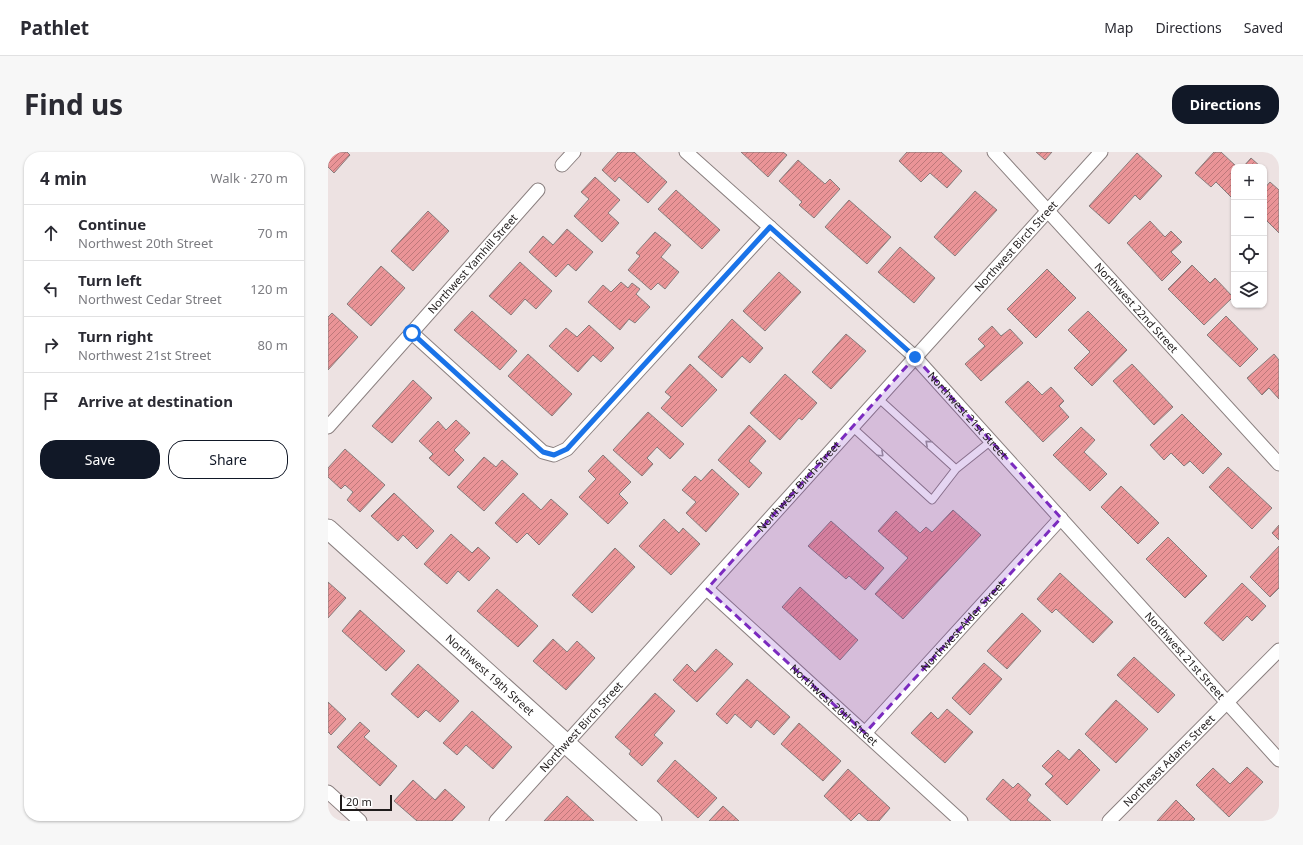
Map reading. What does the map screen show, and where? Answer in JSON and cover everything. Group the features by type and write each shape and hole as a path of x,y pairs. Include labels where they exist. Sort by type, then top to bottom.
{"street":[{"path":"562,165 574,152"},
{"name":"Northwest 21st Street","path":"686,152 915,357 1279,760"},
{"name":"Northwest 22nd Street","path":"994,152 1279,464"},
{"name":"Northwest Birch Street","path":"496,821 1101,152"},
{"name":"Northwest Yamhill Street","path":"328,427 538,190"},
{"path":"412,333 543,452 554,455 567,449 770,227"},
{"name":"Northwest Alder Street","path":"865,733 1061,518"},
{"name":"Northwest 19th Street","path":"328,529 652,821"},
{"name":"Northwest 20th Street","path":"707,589 961,821"},
{"name":"Northeast Adams Street","path":"1109,821 1279,650"},
{"path":"328,792 360,821"}],"lane":[{"path":"878,398 956,469"},
{"path":"852,427 932,500 956,469 991,441"}],"highlighted area":[{"path":"915,357 1061,518 865,733 707,589"}],"building":[{"path":"328,152 347,152 350,155 334,173 328,167"},
{"path":"618,152 634,152 667,182 648,203 619,177 615,182 602,170"},
{"path":"741,152 783,152 787,155 768,177"},
{"path":"907,152 941,152 962,171 947,188 930,173 921,182 899,161"},
{"path":"1036,152 1052,152 1045,160"},
{"path":"1214,152 1221,152 1234,164 1231,164 1231,197 1216,182 1211,187 1195,173"},
{"path":"1137,153 1162,176 1140,200 1135,195 1109,224 1089,206"},
{"path":"1251,158 1258,164 1246,164"},
{"path":"798,160 825,184 830,179 840,189 814,218 799,205 802,202 779,181"},
{"path":"595,177 620,200 608,213 619,223 602,242 574,216 589,199 581,192"},
{"path":"1270,182 1279,190 1279,233 1267,221 1267,186"},
{"path":"676,190 720,230 702,249 658,209"},
{"path":"975,191 997,210 955,256 934,237"},
{"path":"849,200 891,237 867,264 825,227"},
{"path":"428,211 449,231 413,271 391,251"},
{"path":"1150,221 1165,237 1171,231 1182,242 1171,252 1181,262 1162,281 1127,243"},
{"path":"567,229 593,252 576,271 568,264 556,277 529,252 543,236 553,245"},
{"path":"655,232 671,245 661,257 679,272 665,289 658,283 651,290 628,270 640,256 636,253"},
{"path":"900,247 935,278 914,303 878,272"},
{"path":"520,262 552,291 536,309 525,299 511,315 489,296"},
{"path":"1192,265 1210,283 1215,278 1231,295 1231,299 1204,325 1168,289"},
{"path":"381,266 405,288 371,326 347,304"},
{"path":"1047,269 1076,298 1036,338 1007,309"},
{"path":"779,272 801,292 765,331 743,311"},
{"path":"621,282 628,288 632,283 640,289 636,294 650,307 635,323 629,319 620,330 588,302 603,285 611,292"},
{"path":"472,311 517,351 500,370 454,330"},
{"path":"1088,311 1127,350 1092,386 1074,368 1090,352 1068,330"},
{"path":"332,313 358,337 328,370 328,317"},
{"path":"1226,316 1258,349 1240,367 1207,335"},
{"path":"732,319 763,348 750,363 742,356 722,378 698,357"},
{"path":"589,325 614,348 601,362 593,355 578,372 549,346 566,328 577,337"},
{"path":"992,326 1001,336 1010,329 1023,343 981,381 965,364 985,346 978,339"},
{"path":"846,334 866,351 831,389 812,372"},
{"path":"528,354 572,394 552,416 508,376"},
{"path":"1274,354 1279,360 1279,399 1269,388 1262,395 1247,378"},
{"path":"690,364 717,390 682,427 661,408 671,397 665,392"},
{"path":"1132,364 1173,407 1154,425 1113,381"},
{"path":"785,374 817,403 802,420 799,418 780,440 750,413"},
{"path":"413,380 432,398 392,443 372,426"},
{"path":"1028,381 1042,395 1051,387 1064,401 1059,406 1069,417 1043,442 1005,402"},
{"path":"648,412 684,444 670,459 657,447 647,458 653,464 642,476 613,450"},
{"path":"1182,414 1222,454 1203,474 1190,461 1184,466 1171,453 1164,460 1150,445"},
{"path":"456,420 470,433 454,450 464,460 449,476 429,458 433,454 419,441 438,421 446,430"},
{"path":"749,425 766,441 749,461 762,473 749,488 718,460"},
{"path":"1081,427 1095,440 1084,452 1107,474 1090,491 1053,455"},
{"path":"345,449 385,485 360,512 347,500 353,492 345,485 341,489 328,477 328,468"},
{"path":"603,455 631,482 619,494 628,503 608,524 579,497 596,479 588,471"},
{"path":"484,457 496,467 502,460 518,474 484,511 457,487"},
{"path":"1228,467 1272,508 1252,529 1209,487"},
{"path":"712,469 739,494 706,532 686,513 696,502 682,490 695,476 701,481"},
{"path":"1121,486 1159,523 1138,544 1101,507"},
{"path":"394,493 434,531 417,549 403,535 398,541 371,516"},
{"path":"523,493 541,510 551,499 568,514 539,545 527,533 517,543 495,523"},
{"path":"953,510 981,535 903,619 875,594 908,558 878,531 896,511 920,533 926,527 932,532"},
{"path":"664,519 679,533 683,528 700,544 671,575 639,546"},
{"path":"831,521 884,568 865,590 849,576 846,579 808,546"},
{"path":"1279,525 1279,540 1272,533"},
{"path":"451,534 472,553 478,547 490,558 469,581 458,571 447,584 424,564"},
{"path":"1168,537 1207,576 1185,598 1146,559"},
{"path":"1279,546 1279,588 1270,597 1250,577"},
{"path":"615,548 635,567 592,613 572,595"},
{"path":"1060,573 1113,622 1093,643 1056,609 1052,613 1037,599"},
{"path":"328,582 346,598 328,618"},
{"path":"1242,583 1266,606 1252,621 1247,616 1223,641 1204,623"},
{"path":"800,587 858,640 840,660 782,607"},
{"path":"497,589 538,626 518,647 477,611"},
{"path":"360,610 405,651 386,671 342,631"},
{"path":"1022,613 1041,631 1007,669 987,651"},
{"path":"553,639 567,652 577,641 595,658 566,690 533,661"},
{"path":"716,649 733,664 697,702 673,680 687,664 695,672"},
{"path":"1134,657 1175,695 1158,713 1117,675"},
{"path":"984,663 1002,679 970,715 952,698"},
{"path":"418,664 459,701 440,722 426,710 418,718 391,694"},
{"path":"747,679 790,717 774,735 757,720 751,728 735,714 727,724 716,714"},
{"path":"655,693 675,711 654,735 663,743 642,766 629,754 631,751 615,737"},
{"path":"1116,700 1148,729 1116,763 1085,734"},
{"path":"328,702 346,719 331,735 328,732"},
{"path":"947,709 973,732 945,763 911,733 931,712 938,719"},
{"path":"472,711 512,747 493,769 466,745 457,755 443,743"},
{"path":"360,722 370,731 364,737 397,766 380,786 337,747"},
{"path":"799,723 841,761 823,781 781,744"},
{"path":"1079,749 1100,770 1067,805 1045,784 1053,776 1042,766 1058,750 1069,760"},
{"path":"675,760 717,798 698,818 657,781"},
{"path":"1247,767 1263,782 1229,817 1196,785 1213,768 1230,784"},
{"path":"848,769 890,808 879,821 868,821 859,813 851,821 824,796"},
{"path":"1003,779 1013,788 1018,783 1031,795 1027,800 1051,821 1011,821 986,799"},
{"path":"413,780 435,800 445,789 465,807 452,821 417,821 394,801"},
{"path":"567,796 594,821 544,821"},
{"path":"1176,800 1195,819 1193,821 1157,821"},
{"path":"723,806 739,821 709,821"}],"route":[{"path":"412,333 543,452 554,455 567,449 770,227 915,357"}]}
